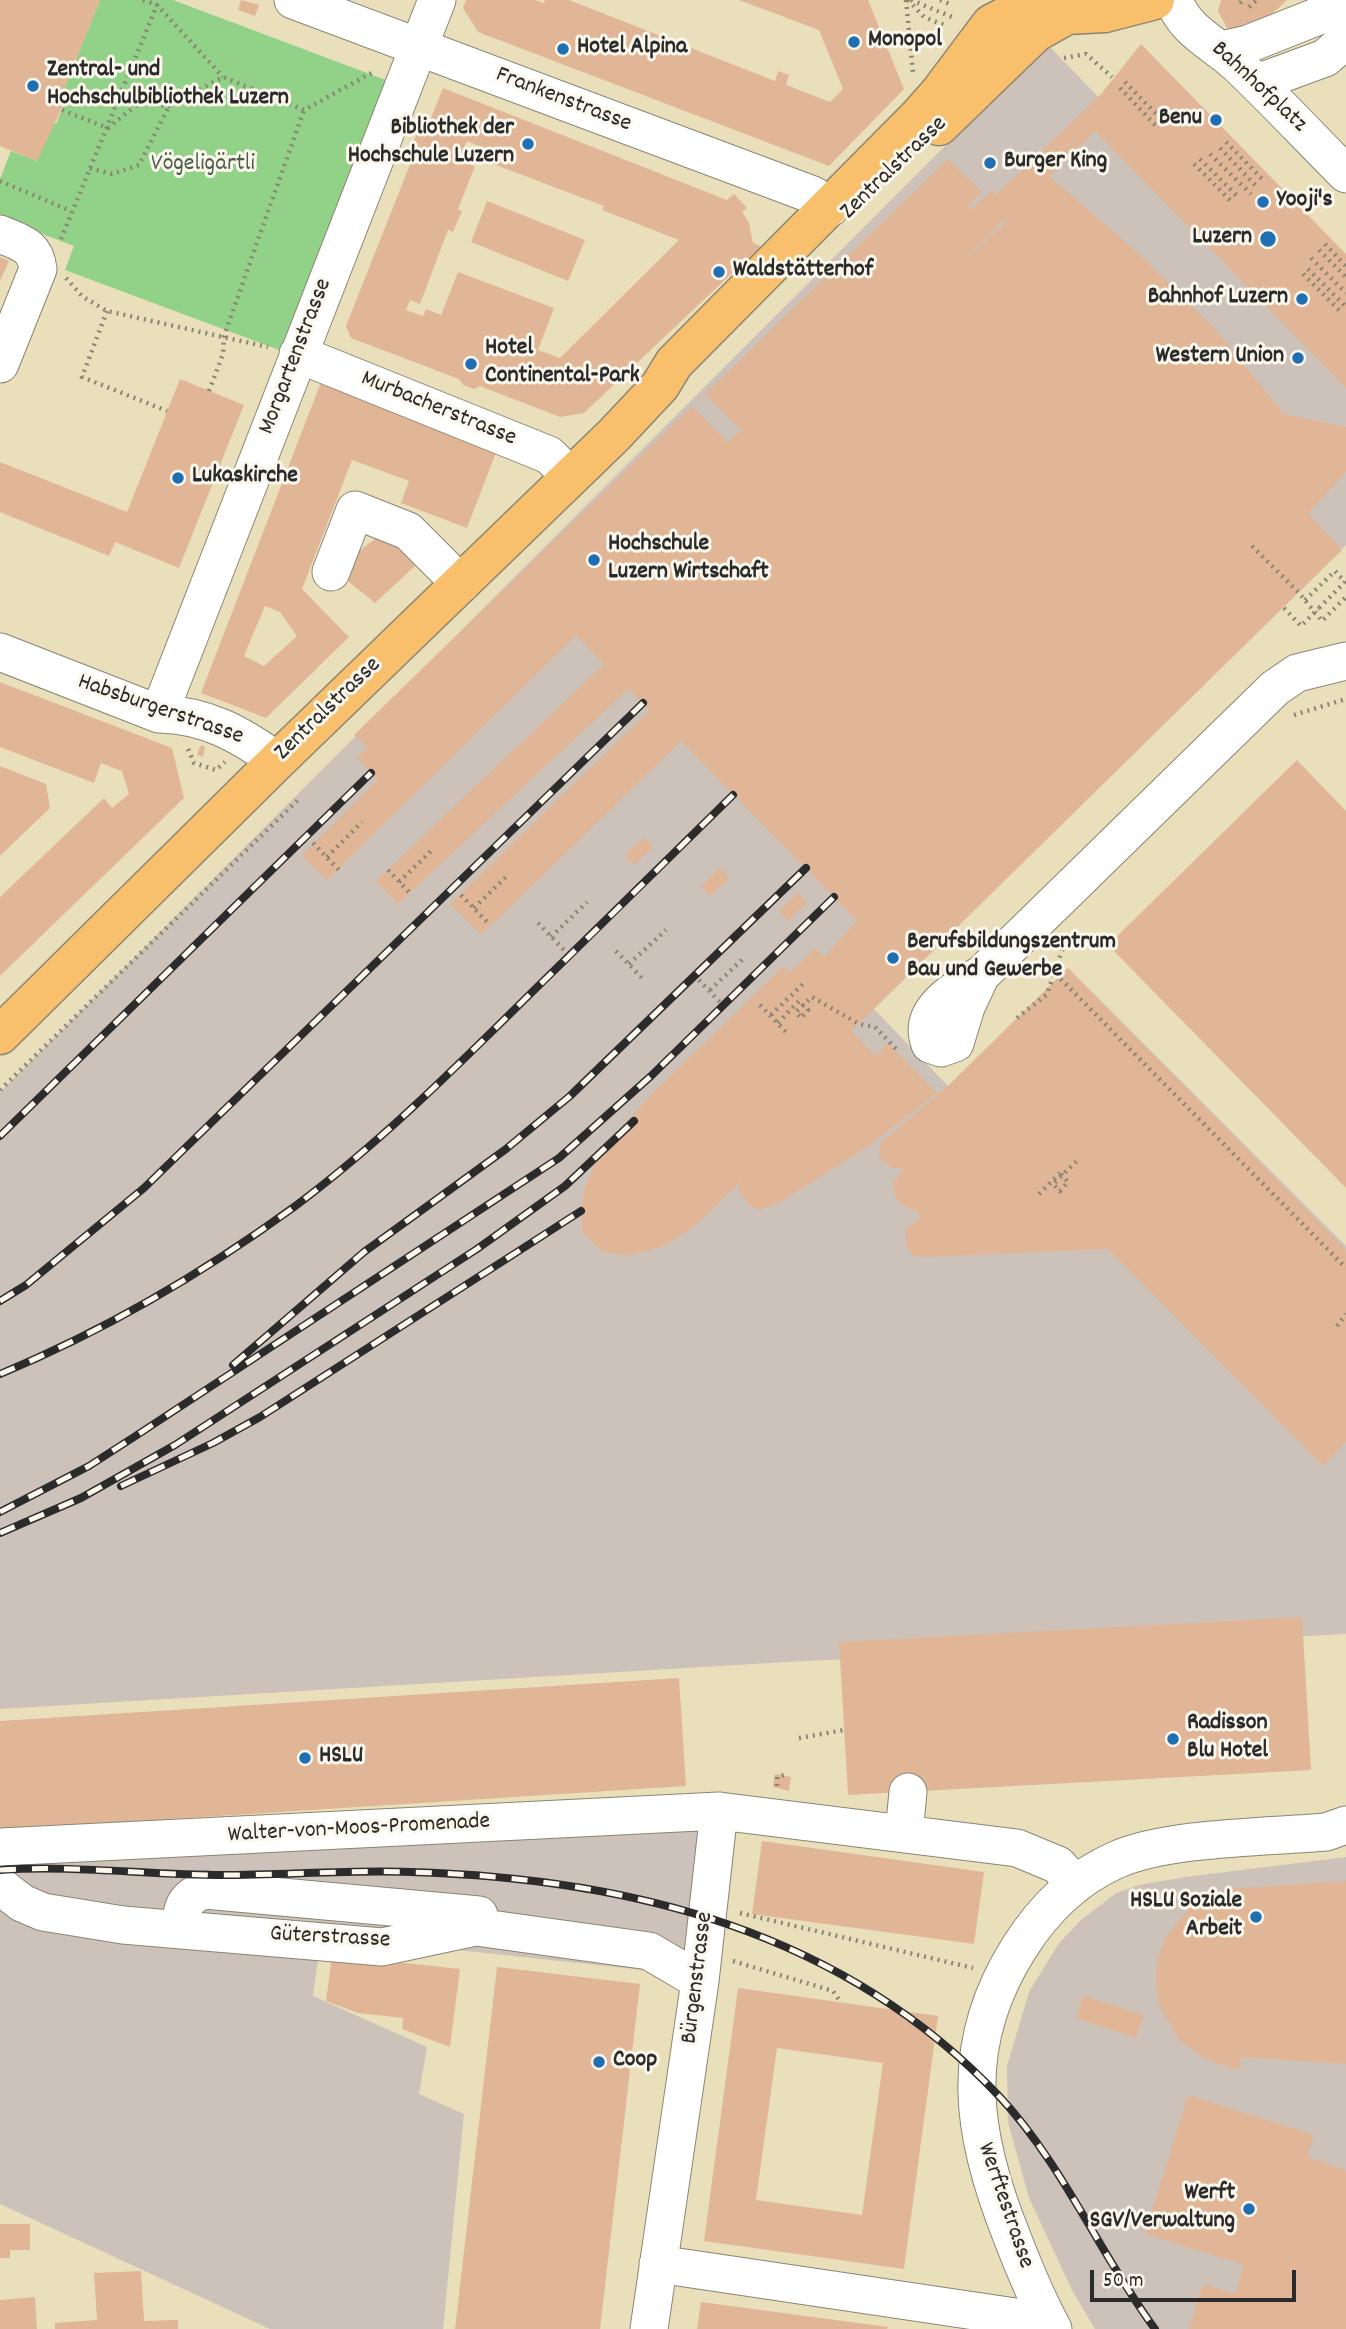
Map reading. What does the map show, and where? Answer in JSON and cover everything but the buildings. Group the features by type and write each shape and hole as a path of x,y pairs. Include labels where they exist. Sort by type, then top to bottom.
{"main road":[{"name":"Zentralstrasse","path":"0,1035 277,761 572,477 660,386 674,363 830,208 940,92 990,24 1033,5 1105,13 1155,0"},
{"name":"Zentralstrasse","path":"660,386 684,376 1035,33 1033,5"}],"street":[{"name":"Frankenstrasse","path":"293,0 813,195 830,208"},
{"name":"Morgartenstrasse","path":"159,714 437,0"},
{"name":"Bahnhofplatz","path":"1174,0 1179,13 1192,28 1234,47 1257,83 1336,177"},
{"path":"1234,47 1293,6 1320,0"},
{"path":"1234,47 1346,5"},
{"path":"1234,47 1270,43 1346,26"},
{"path":"1257,83 1325,58 1346,40"},
{"path":"1257,83 1289,93 1321,85 1346,63"},
{"path":"0,234 29,246 36,254 38,269 0,364"},
{"name":"Murbacherstrasse","path":"298,354 549,455 572,477"},
{"path":"331,572 355,510 408,531 460,584"},
{"name":"Habsburgerstrasse","path":"0,652 159,714 183,715 240,734 277,761"},
{"path":"981,975 1029,941 1275,688 1297,673 1346,661"},
{"path":"904,1833 908,1792"},
{"path":"719,1811 904,1833 1032,1852 1058,1864 1075,1885"},
{"name":"Walter-von-Moos-Promenade","path":"0,1847 719,1811"},
{"name":"Bürgenstrasse","path":"649,2329 702,1967 719,1811"},
{"name":"Werftestrasse","path":"1051,2325 993,2189 976,2113 978,2049 1004,1975 1027,1935 1047,1910 1075,1885 1106,1865 1135,1853 1182,1845 1326,1832 1346,1825"},
{"name":"Güterstrasse","path":"0,1886 14,1898 43,1912 100,1922 382,1947 476,1927 649,1951 702,1967"},
{"path":"658,2264 1051,2325"}],"path":[{"path":"143,0 158,3 223,77 304,110"},
{"path":"909,0 952,17"},
{"path":"909,0 925,17 944,25"},
{"path":"943,0 952,5"},
{"path":"36,254 57,251 158,3"},
{"path":"209,391 223,354 224,336 304,110 418,47"},
{"path":"1064,58 1086,54 1112,77"},
{"path":"108,128 138,103 169,106 223,77"},
{"path":"1125,82 1163,121"},
{"path":"1119,88 1157,127"},
{"path":"90,169 112,174 139,165 169,106"},
{"path":"62,110 108,128"},
{"path":"1226,142 1264,181"},
{"path":"1220,148 1257,187"},
{"path":"1210,154 1251,194"},
{"path":"1200,159 1239,198"},
{"path":"1194,164 1233,203"},
{"path":"1299,205 1336,177"},
{"path":"0,181 72,211"},
{"path":"1325,244 1346,266"},
{"path":"1319,250 1346,278"},
{"path":"1311,258 1346,293"},
{"path":"1308,269 1346,307"},
{"path":"1303,274 1341,312"},
{"path":"65,276 83,297 107,311 298,354"},
{"path":"107,311 82,377 167,411"},
{"path":"1252,546 1307,598 1322,621 1346,597"},
{"path":"1284,608 1301,626 1345,582 1335,572 1307,598"},
{"path":"0,1090 298,800"},
{"path":"327,857 362,822"},
{"path":"313,843 339,870"},
{"path":"399,882 433,849"},
{"path":"388,870 412,895"},
{"path":"474,908 508,875"},
{"path":"461,895 488,923"},
{"path":"551,937 587,902"},
{"path":"538,923 565,951"},
{"path":"629,964 666,930"},
{"path":"1029,941 1346,1268"},
{"path":"616,951 643,979"},
{"path":"710,990 744,958"},
{"path":"1017,1018 1047,994 1058,964"},
{"path":"699,980 720,1002"},
{"path":"771,1015 805,982"},
{"path":"778,1023 799,1001 808,1010 801,1018 796,1012 804,1004 812,997"},
{"path":"760,1005 789,1035"},
{"path":"1039,1194 1074,1161 1069,1169 1061,1177 1053,1184 1060,1191 1068,1182 1060,1175"},
{"path":"1337,1326 1346,1314"},
{"path":"799,1738 844,1730"},
{"path":"781,1789 776,1785 777,1777 783,1775"},
{"path":"708,1907 1004,1975"},
{"path":"702,1967 833,1991 841,2003"}],"shaded area":[{"path":"1047,44 1346,352 1346,545 874,1009 948,1086 1068,968 1346,1246 1346,1634 787,1662 0,1709 0,1092"},
{"path":"705,1809 698,1976 338,1937 320,1944 313,1996 427,2047 419,2094 464,2114 443,2329 270,2329 0,2204 0,1831"},
{"path":"1346,1857 1346,2329 1095,2329 1073,2292 1029,2198 1008,2122 1007,2066 1029,1992 1059,1943 1081,1920 1116,1893 1139,1885 1185,1877"}],"green space":[{"name":"Vögeligärtli","path":"100,0 173,0 391,82 290,354 65,270 74,246 0,218 0,179 11,151 37,161 52,123 56,124 68,95 63,92"}],"railway":[{"path":"0,1301 26,1285 144,1188 643,703"},
{"path":"0,1136 371,773"},
{"path":"0,1374 115,1320 188,1278 260,1231 324,1184 439,1082 733,795"},
{"path":"233,1365 364,1252 506,1149 570,1096 806,868"},
{"path":"0,1512 89,1466 559,1158 651,1076 834,897"},
{"path":"0,1533 81,1498 175,1445 477,1249 565,1186 634,1121"},
{"path":"121,1486 213,1443 260,1417 581,1211"},
{"path":"0,1870 56,1869 194,1875 410,1872 492,1877 572,1886 651,1902 728,1924 801,1954 871,1992 937,2039 998,2095 1042,2150 1155,2329"}],"place":[{"name":"Monopol","path":"854,42"},
{"name":"Hotel Alpina","path":"563,49"},
{"name":"Zentral- und Hochschulbibliothek Luzern","path":"33,86"},
{"name":"Benu","path":"1216,120"},
{"name":"Bibliothek der Hochschule Luzern","path":"528,144"},
{"name":"Burger King","path":"990,163"},
{"name":"Yooji's","path":"1263,202"},
{"name":"Luzern","path":"1268,239"},
{"name":"Waldstätterhof","path":"719,272"},
{"name":"Bahnhof Luzern","path":"1302,299"},
{"name":"Western Union","path":"1298,358"},
{"name":"Hotel Continental-Park","path":"471,364"},
{"name":"Lukaskirche","path":"178,478"},
{"name":"Hochschule Luzern Wirtschaft","path":"594,560"},
{"name":"Berufsbildungszentrum Bau und Gewerbe","path":"893,958"},
{"name":"Radisson Blu Hotel","path":"1173,1739"},
{"name":"HSLU","path":"305,1758"},
{"name":"HSLU Soziale Arbeit","path":"1256,1917"},
{"name":"Coop","path":"599,2062"},
{"name":"Werft SGV/Verwaltung","path":"1249,2209"}]}
